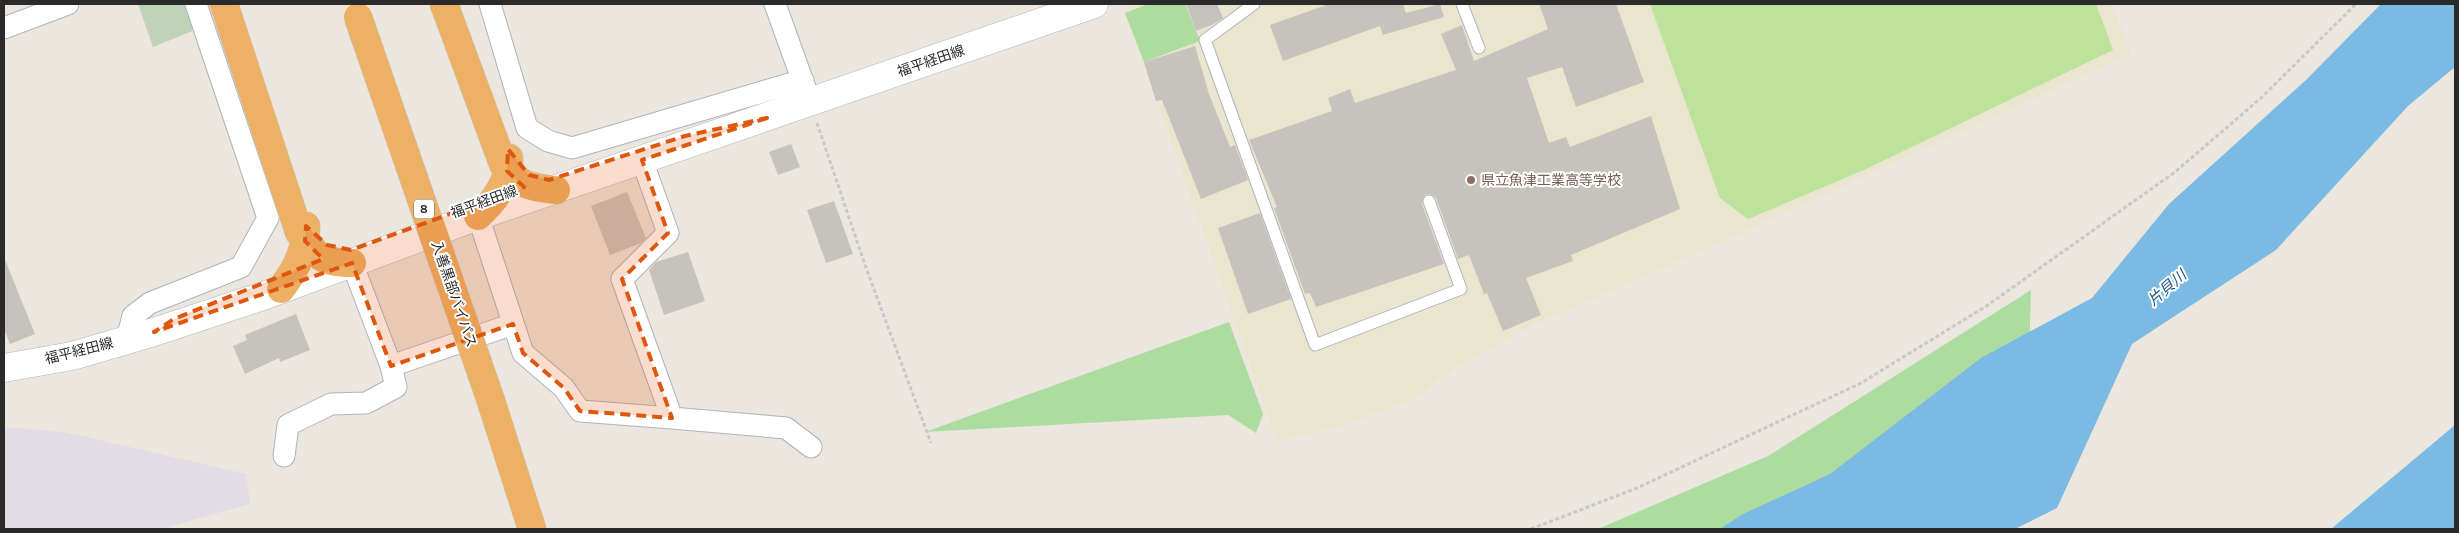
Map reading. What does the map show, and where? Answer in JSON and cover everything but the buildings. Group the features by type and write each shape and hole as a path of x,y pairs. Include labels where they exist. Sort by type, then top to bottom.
{"highway":[{"path":"224,4 309,240 330,263 352,256"},
{"path":"234,4 309,240"},
{"path":"444,4 516,181 545,185"},
{"path":"453,4 505,156"},
{"name":"入善黒部バイパス","path":"355,7 491,401 529,522"},
{"path":"484,205 496,168 505,156"},
{"path":"309,240 318,240 352,256"}],"main road":[{"name":"福平経田線","path":"545,185 642,160 767,118 806,91 1094,4"},
{"name":"福平経田線","path":"4,368 72,356 154,332 284,279 352,256 484,205 685,136 742,121 767,118"},
{"name":"福平経田線","path":"284,279 309,240"}],"street":[{"path":"4,28 68,4"},
{"path":"127,339 133,316 150,303 241,267 268,218 196,4"},
{"path":"490,4 527,128 548,140 572,148 806,91 775,4"},
{"path":"642,160 668,234 622,279 672,418"},
{"path":"484,205 523,353 564,388 580,411 786,428 811,447"},
{"path":"284,456 288,425 332,404 366,403 396,387 391,366 352,256"},
{"path":"391,366 514,324"}],"lane":[{"path":"1254,4 1205,40 1315,344 1461,289 1429,201"},
{"path":"1462,4 1479,48"}],"path":[{"path":"1531,529 1637,488 1861,383 1988,305 2176,172 2261,98 2356,4"},
{"path":"806,91 865,265 931,443"}],"highlighted area":[{"path":"767,118 642,160 668,233 622,279 672,418 580,411 564,388 523,353 513,324 391,366 352,263 154,332 174,319 323,259 305,241 306,226 327,245 351,250 524,187 507,171 508,149 529,175 549,180 685,136"}],"shaded area":[{"path":"1138,4 2112,4 2131,54 1748,230 1536,324 1461,365 1408,402 1337,427 1277,441 1124,9"},
{"path":"4,427 65,432 246,474 250,504 161,529 4,529"}],"green space":[{"path":"138,4 187,4 195,30 153,47"},
{"path":"1148,4 1185,4 1200,41 1144,62 1125,13"},
{"path":"1650,4 2096,4 2113,50 1866,169 1748,219 1720,198"},
{"path":"2031,290 2028,390 1943,529 1598,529 1768,456"},
{"path":"1229,322 1263,414 1256,433 1228,415 925,432"}],"water":[{"name":"片貝川","path":"2381,4 2455,4 2455,67 2408,106 2276,250 2132,344 2057,508 2015,529 1720,529 1741,515 1830,474 1981,358 2092,298 2169,204 2306,80"},
{"path":"2455,425 2455,529 2331,529"}],"place":[{"name":"県立魚津工業高等学校","path":"1471,180"}]}
